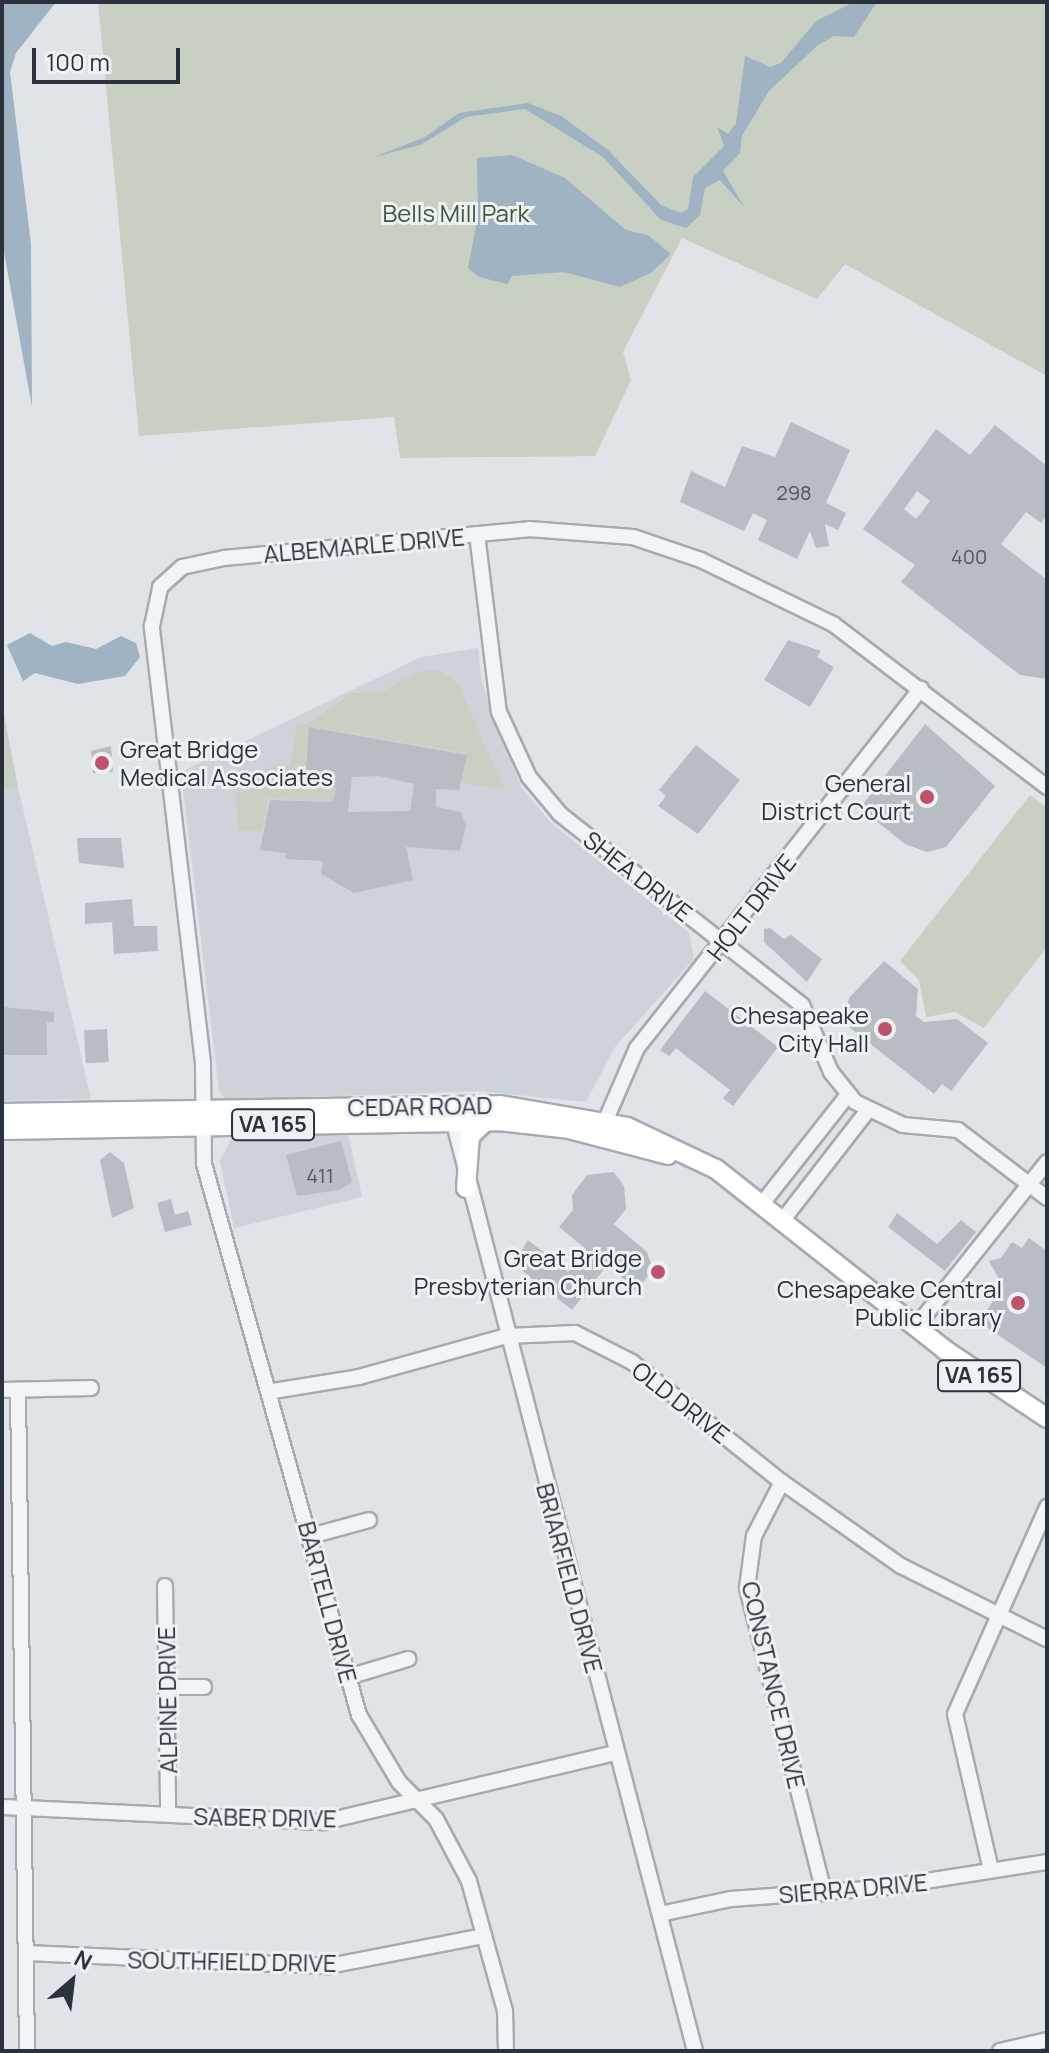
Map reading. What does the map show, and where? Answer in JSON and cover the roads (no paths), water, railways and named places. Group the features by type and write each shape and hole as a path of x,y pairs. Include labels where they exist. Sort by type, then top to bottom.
{"main road":[{"name":"CEDAR ROAD","path":"2,1113 203,1118 453,1114 526,1106 602,1128 726,1179 915,1328 1047,1418"},
{"name":"CEDAR ROAD","path":"453,1114 486,1121 602,1128"},
{"name":"CEDAR ROAD","path":"2,1130 203,1118"},
{"path":"466,1188 470,1136 486,1121"}],"street":[{"name":"ALBEMARLE DRIVE","path":"203,1118 154,654 153,611 160,587 182,567 202,561 477,534 583,530 673,548 833,624 1047,787"},
{"name":"SHEA DRIVE","path":"477,534 499,712 529,777 588,839 808,1012 831,1072 848,1095 868,1110 903,1125 958,1130 1047,1198"},
{"name":"HOLT DRIVE","path":"602,1128 637,1048 921,689"},
{"path":"761,1205 848,1095"},
{"path":"782,1221 868,1110"},
{"name":"BRIARFIELD DRIVE","path":"453,1114 466,1188 695,2051"},
{"name":"BARTELL DRIVE","path":"203,1118 204,1164 273,1391 348,1677 377,1751 457,1854 505,2011 506,2051"},
{"path":"915,1328 1047,1162"},
{"name":"OLD DRIVE","path":"273,1391 359,1377 507,1336 555,1331 612,1348 782,1482 901,1566 1047,1639"},
{"path":"2,1390 91,1388"},
{"path":"18,1390 27,2051"},
{"name":"CONSTANCE DRIVE","path":"782,1482 754,1536 747,1588 824,1893"},
{"path":"991,1870 955,1714 996,1615 1047,1507"},
{"path":"311,1536 369,1520"},
{"name":"ALPINE DRIVE","path":"165,1586 168,1813"},
{"path":"348,1677 408,1659"},
{"path":"167,1687 204,1687"},
{"name":"SABER DRIVE","path":"2,1807 323,1822 419,1802 616,1753"},
{"name":"SIERRA DRIVE","path":"660,1914 731,1899 824,1893 1047,1862"},
{"name":"SOUTHFIELD DRIVE","path":"26,1953 329,1966 484,1936"},
{"path":"1000,2051 1047,2040"}],"water":[{"path":"2,2 56,2 16,53 10,72 31,244 32,407 2,241"},
{"path":"854,2 877,2 854,37 834,36 818,45 769,91 742,136 740,153 723,171 744,207 720,180 705,188 700,215 686,228 661,220 603,157 525,109 466,117 420,145 374,157 425,137 459,113 528,103 561,116 607,149 661,205 681,213 688,209 693,177 724,146 717,127 728,134 736,123 745,56 770,67 781,63 816,21"},
{"path":"512,155 565,178 626,230 648,235 671,254 651,273 620,287 564,272 512,276 507,284 479,277 468,268 478,215 477,158"},
{"path":"30,633 52,646 66,642 96,649 121,636 136,643 140,657 125,676 78,684 35,673 23,681 7,645"}],"place":[{"name":"Great Bridge Medical Associates","path":"102,763"},
{"name":"General District Court","path":"927,797"},
{"name":"Chesapeake City Hall","path":"885,1029"},
{"name":"Great Bridge Presbyterian Church","path":"658,1272"},
{"name":"Chesapeake Central Public Library","path":"1018,1303"}],"park label":[{"name":"Bells Mill Park","path":"456,213"}]}
